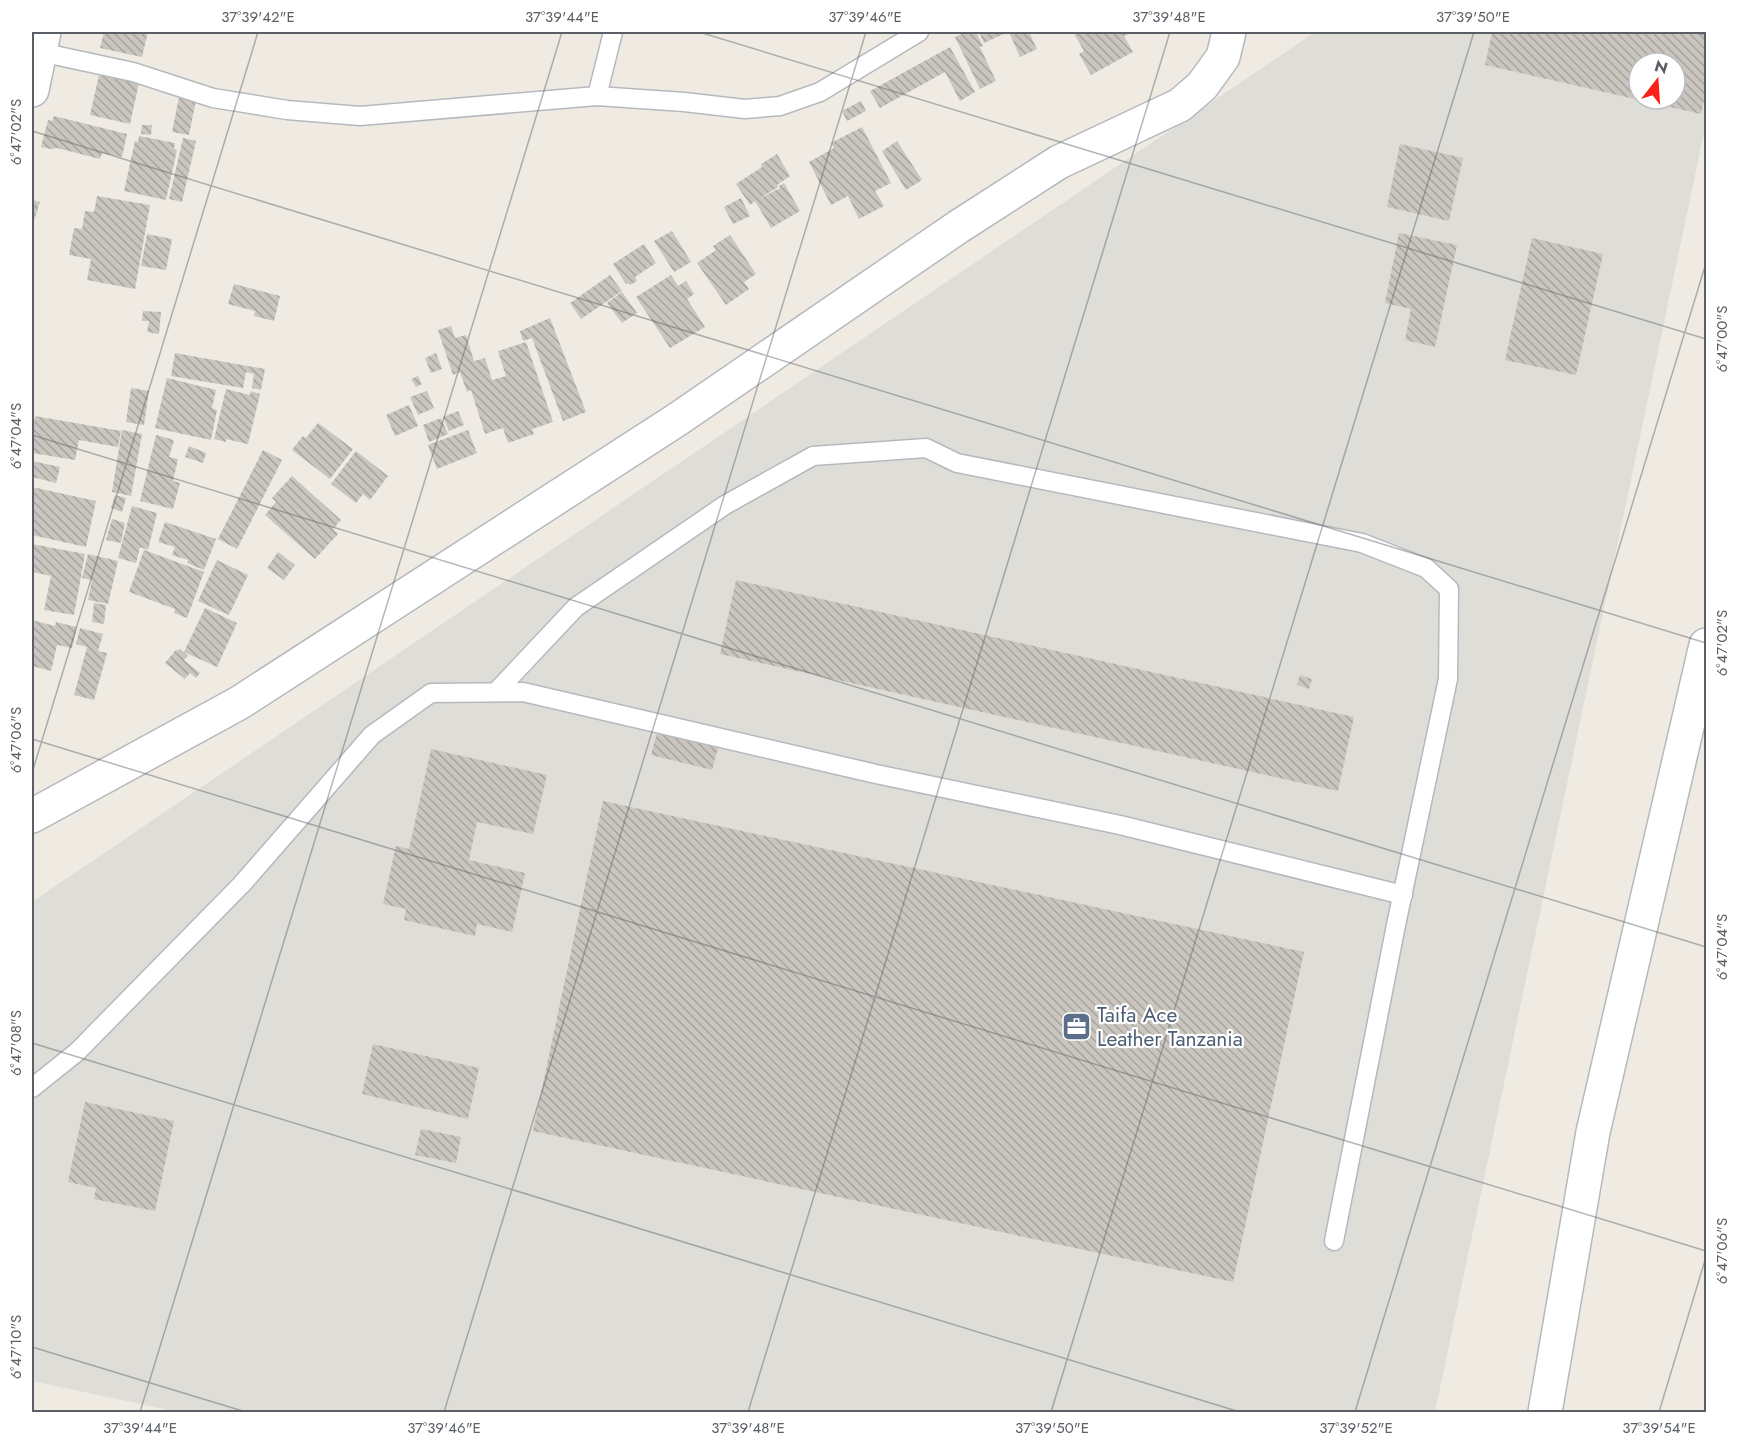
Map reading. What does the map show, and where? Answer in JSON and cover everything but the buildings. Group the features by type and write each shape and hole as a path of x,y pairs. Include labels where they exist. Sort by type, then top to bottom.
{"street":[{"path":"32,816 239,703 678,418 948,234 1059,162 1180,105 1202,87 1222,57 1230,32"},
{"path":"32,90 42,42"},
{"path":"1545,1413 1593,1132 1707,645"}],"lane":[{"path":"597,96 613,32"},
{"path":"42,42 213,98 286,110 360,116 597,96 745,109 780,106 820,92 919,32"},
{"path":"496,692 576,608 725,505 813,456 926,448 957,463 1362,543 1426,567 1449,589 1448,679 1334,1241"},
{"path":"32,1088 77,1052 242,884 372,735 431,693 523,692 876,774 1120,825 1403,895"}],"shaded area":[{"path":"1315,32 1706,32 1706,123 1435,1412 178,1412 32,1381 32,902"}],"place":[{"name":"Taifa Ace Leather Tanzania","path":"1076,1027"}]}
